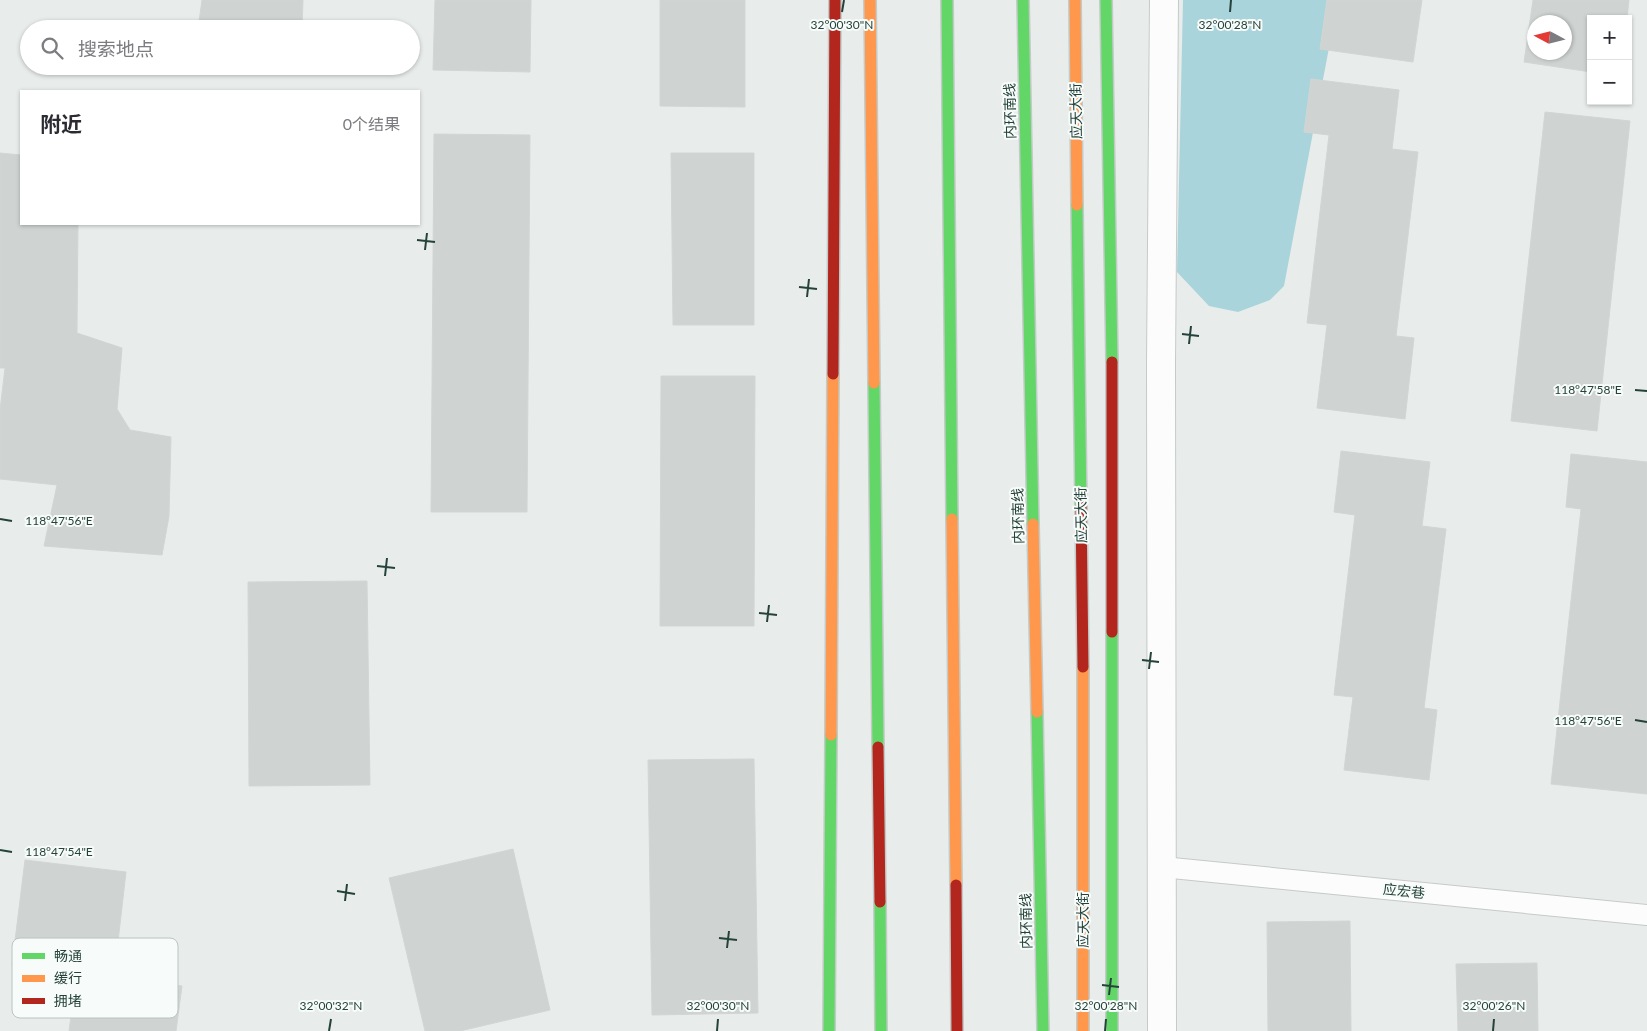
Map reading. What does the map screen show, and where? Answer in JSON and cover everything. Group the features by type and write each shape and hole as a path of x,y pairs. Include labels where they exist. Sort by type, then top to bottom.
{"main road":[{"path":"829,1031 835,0"},
{"path":"870,0 881,1031"},
{"path":"947,0 957,1031"},
{"name":"内环南线","path":"1023,0 1043,1031"},
{"name":"应天大街","path":"1075,0 1082,663 1083,1031"},
{"path":"1106,0 1112,308 1112,1031"}],"street":[{"path":"1162,1031 1161,365 1164,0"}],"lane":[{"name":"应宏巷","path":"1162,867 1647,915"}],"water":[{"path":"1183,0 1338,0 1284,286 1270,300 1238,312 1209,306 1177,272"}],"building":[{"path":"202,0 303,0 302,20 199,20"},
{"path":"435,0 531,0 530,72 433,70"},
{"path":"660,0 745,0 745,107 660,106"},
{"path":"1327,0 1422,0 1413,62 1320,49"},
{"path":"1533,0 1629,0 1627,15 1587,15 1587,71 1524,62 1527,41 1527,60 1572,60 1572,15 1531,15"},
{"path":"1311,79 1399,90 1392,149 1418,152 1396,336 1414,338 1405,419 1317,408 1327,325 1307,323 1329,135 1304,132"},
{"path":"1545,112 1630,121 1597,431 1511,421"},
{"path":"434,134 530,135 527,512 431,512"},
{"path":"0,153 20,155 20,225 78,225 77,333 122,348 117,409 130,430 171,437 169,516 162,555 44,546 57,485 0,479 0,410 5,368 0,368"},
{"path":"671,153 754,153 754,325 673,325"},
{"path":"661,376 755,376 754,626 660,626"},
{"path":"1341,451 1430,462 1422,526 1446,529 1424,708 1437,710 1429,780 1344,770 1353,697 1334,695 1355,515 1334,512"},
{"path":"1571,454 1647,462 1647,794 1551,784 1581,509 1566,507"},
{"path":"367,581 370,785 249,786 248,582"},
{"path":"754,759 758,1013 652,1015 648,760"},
{"path":"513,849 550,1010 460,1031 425,1031 389,878"},
{"path":"25,860 126,872 118,938 15,938"},
{"path":"1350,921 1351,1031 1268,1031 1267,922"},
{"path":"1537,963 1538,1031 1458,1031 1456,964"},
{"path":"178,985 182,986 178,1016"},
{"path":"71,1018 178,1018 176,1031 69,1031"}],"traffic: fast":[{"path":"947,0 952,519"},
{"path":"1023,0 1033,524"},
{"path":"1106,0 1112,362"},
{"path":"1077,205 1081,507"},
{"path":"874,383 878,747"},
{"path":"1112,632 1112,1031"},
{"path":"1037,712 1043,1031"},
{"path":"829,1031 831,735"},
{"path":"880,902 881,1031"}],"traffic: slow":[{"path":"870,0 874,383"},
{"path":"1075,0 1077,205"},
{"path":"831,735 833,374"},
{"path":"952,519 956,885"},
{"path":"1033,524 1037,712"},
{"path":"1083,667 1083,1031"}],"traffic: jam":[{"path":"833,374 835,0"},
{"path":"1112,362 1112,632"},
{"path":"1081,507 1083,667"},
{"path":"878,747 880,902"},
{"path":"956,885 957,1031"}]}
